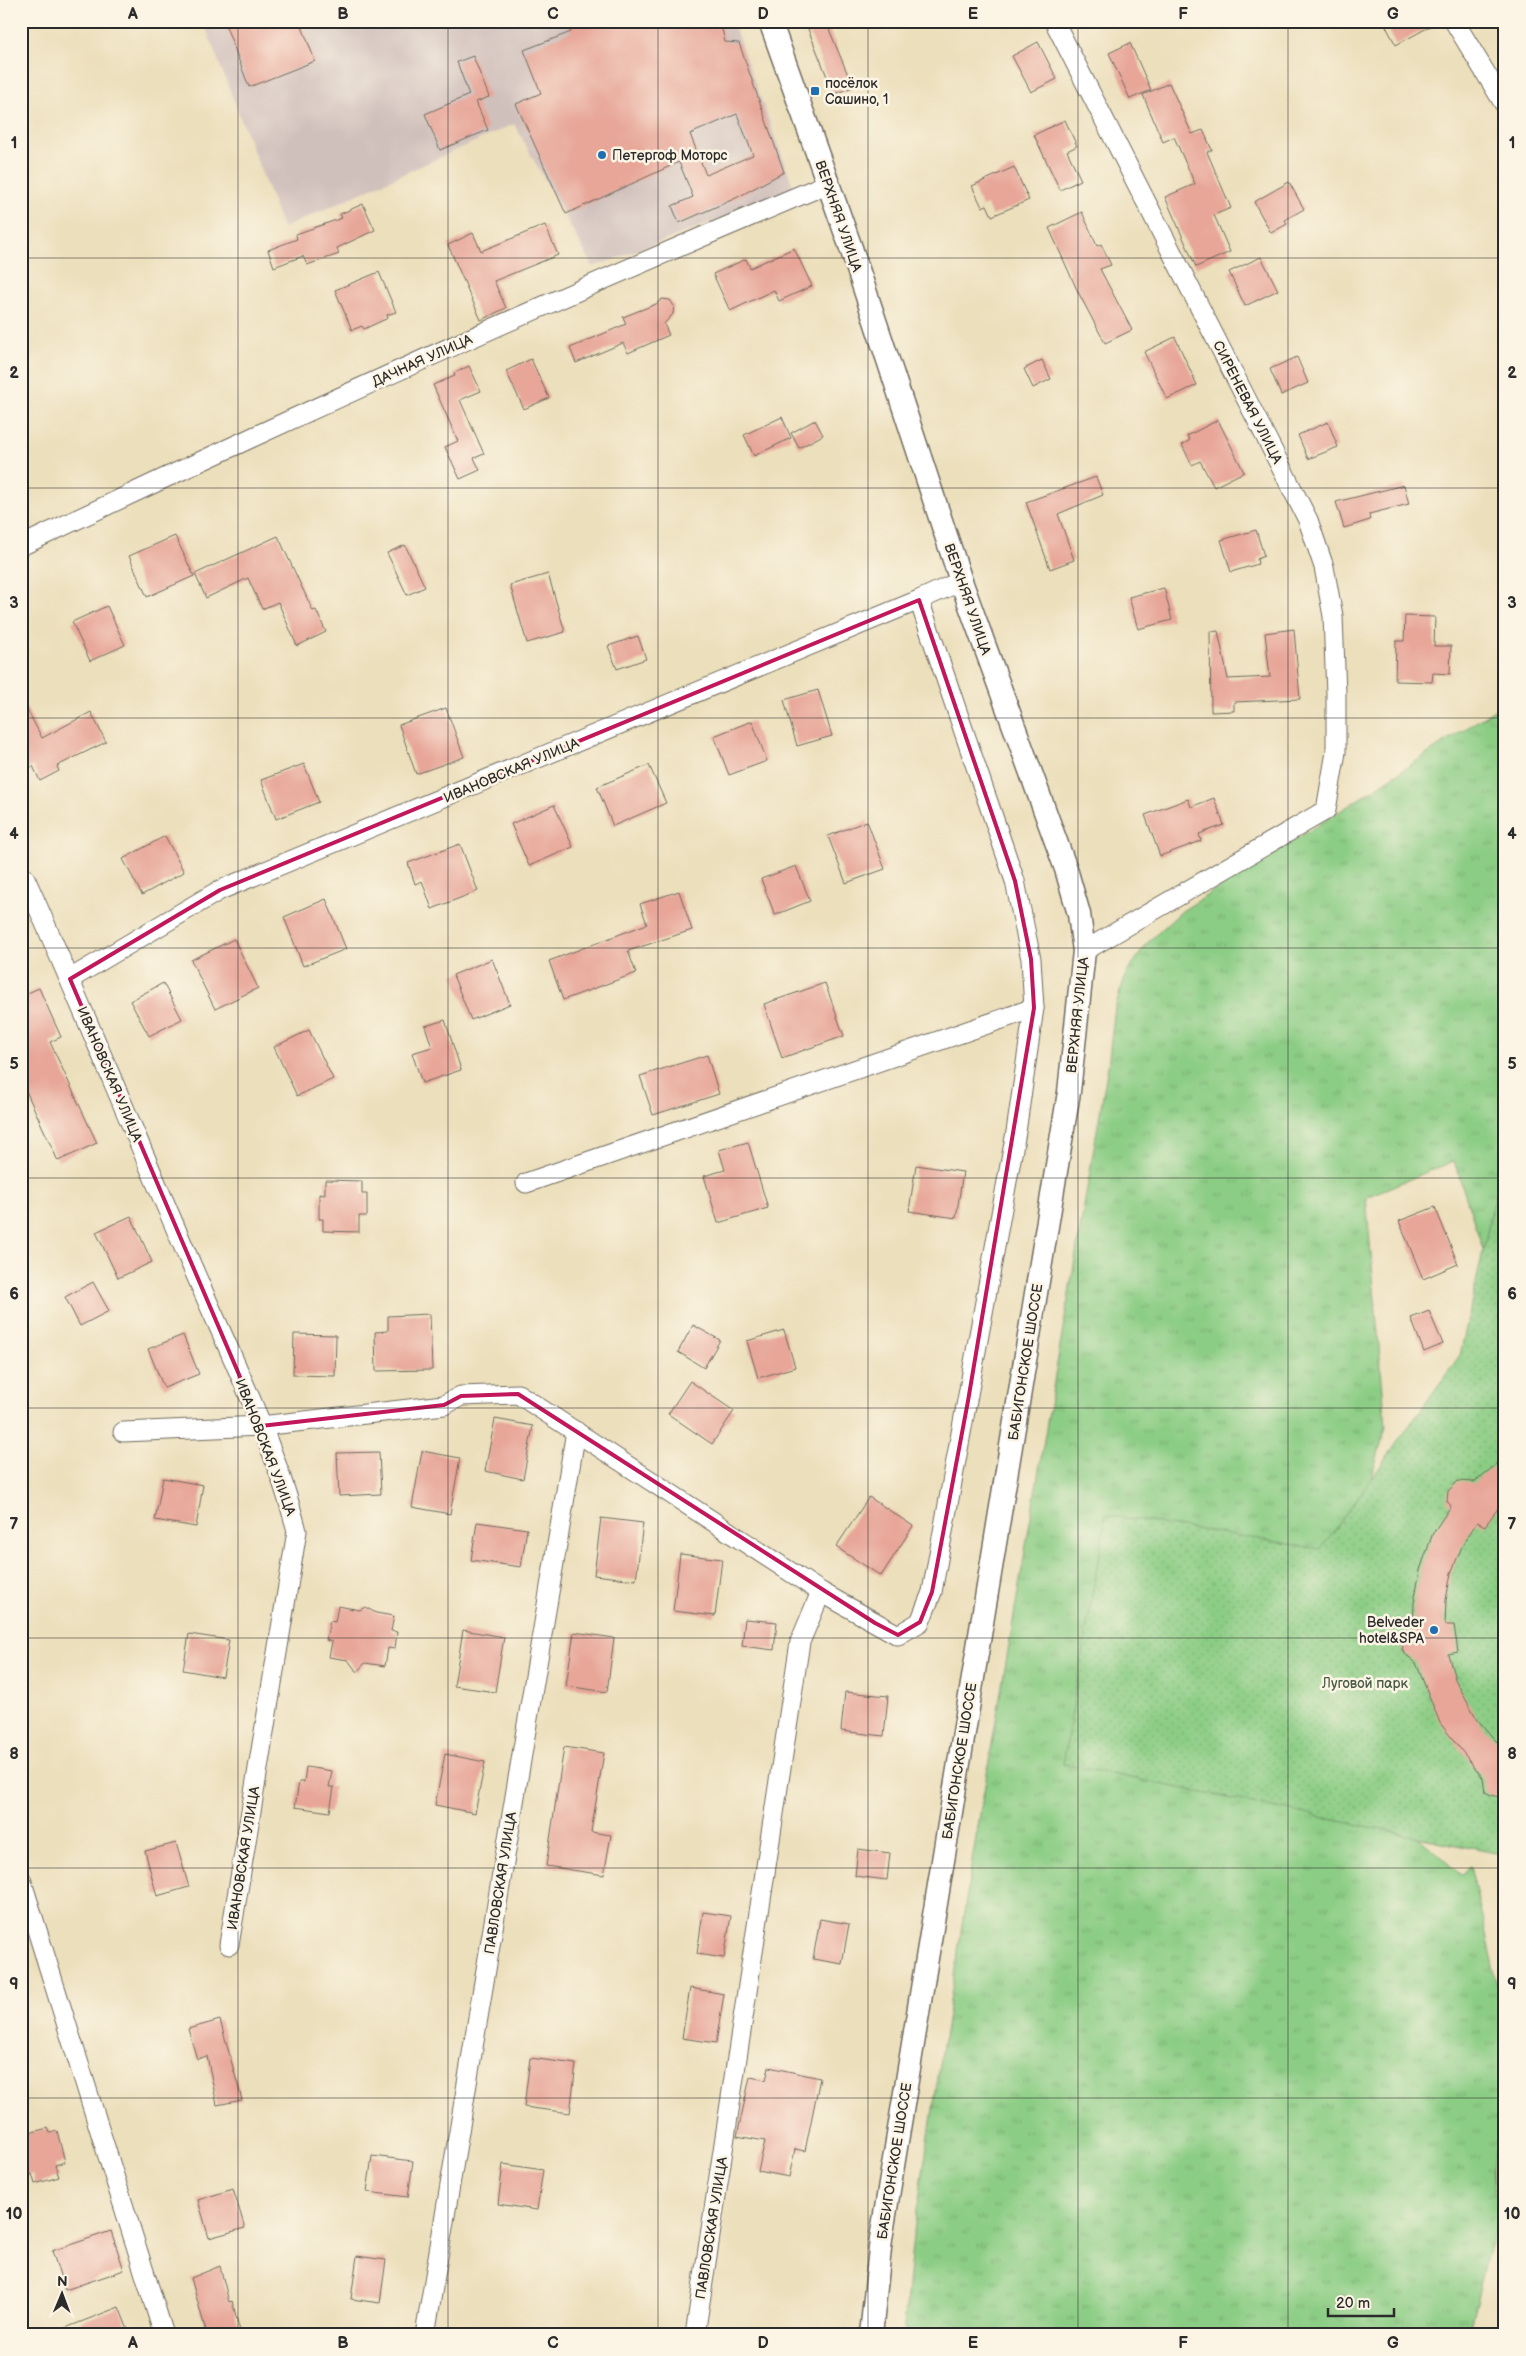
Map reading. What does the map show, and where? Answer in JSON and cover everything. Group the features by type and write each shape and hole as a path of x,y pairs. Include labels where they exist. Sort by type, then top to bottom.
{"street":[{"name":"ВЕРХНЯЯ УЛИЦА","path":"770,21 854,258 961,581 1066,870 1079,914 1084,951 1076,1035 1053,1189"},
{"name":"СИРЕНЕВАЯ УЛИЦА","path":"1054,21 1308,520 1324,568 1333,616 1336,694 1336,752 1326,810 1084,951"},
{"path":"1454,21 1505,105"},
{"name":"ДАЧНАЯ УЛИЦА","path":"21,546 274,426 539,308 827,184"},
{"name":"ИВАНОВСКАЯ УЛИЦА","path":"70,979 220,890 961,581"},
{"path":"123,1432 261,1426 444,1405 460,1396 518,1394 822,1592 898,1635 920,1622 932,1592 1014,1142 1034,1008 1031,959 1015,881 919,600"},
{"name":"ИВАНОВСКАЯ УЛИЦА","path":"24,878 70,979 261,1426 291,1510 296,1531 229,1944"},
{"path":"526,1183 1034,1008"},
{"name":"БАБИГОНСКОЕ ШОССЕ","path":"871,2335 882,2229 1053,1189"},
{"name":"ПАВЛОВСКАЯ УЛИЦА","path":"425,2335 576,1431"},
{"name":"ПАВЛОВСКАЯ УЛИЦА","path":"695,2335 800,1642 822,1592"},
{"path":"21,1879 164,2335"}],"highlighted area":[{"path":"919,600 1015,881 1031,959 1034,1008 968,1401 932,1592 920,1622 898,1635 875,1623 518,1394 461,1396 444,1405 261,1426 70,979 220,890"}],"shaded area":[{"path":"203,21 732,21 795,191 593,267 514,124 283,228"}],"green space":[{"path":"1505,703 1505,1210 1500,1301 1454,1161 1366,1197 1386,1426 1327,1635 1352,1778 1461,1875 1470,1865 1505,2018 1505,2129 1497,2144 1493,2161 1495,2194 1504,2199 1489,2249 1468,2335 903,2335 913,2236 973,1855 1108,1066 1115,1007 1126,974 1148,942 1182,911 1345,808"},
{"name":"Луговой парк","path":"1505,1160 1505,1855 1063,1764 1106,1515 1321,1549 1460,1355"}],"building":[{"path":"224,21 300,21 315,61 249,87"},
{"path":"567,21 720,21 725,42 739,43 784,172 736,198 679,223 672,206 693,197 679,162 566,214 516,104 541,93 524,50 571,32","holes":["737,114 753,155 706,175 690,134"]},
{"path":"1383,21 1440,21 1396,45"},
{"path":"826,22 853,87 834,94 808,29"},
{"path":"1038,42 1057,79 1031,92 1012,56"},
{"path":"1130,43 1151,90 1130,99 1109,53"},
{"path":"473,56 489,97 476,102 488,130 440,150 425,114 469,95 457,62"},
{"path":"1169,83 1192,134 1203,130 1212,150 1207,152 1231,208 1214,215 1230,252 1196,267 1165,197 1195,184 1174,137 1163,142 1143,95"},
{"path":"1065,120 1077,146 1067,151 1081,180 1060,190 1034,135"},
{"path":"1014,167 1029,200 992,216 987,205 982,207 972,186"},
{"path":"1289,182 1304,209 1285,220 1287,224 1271,233 1254,202"},
{"path":"363,204 375,230 337,248 339,254 307,265 303,256 274,267 268,250 297,239 296,234 342,218 340,214"},
{"path":"1082,212 1097,246 1101,244 1111,265 1100,269 1132,330 1105,343 1078,292 1049,228"},
{"path":"545,225 558,255 494,281 506,308 481,320 448,245 473,233 481,251"},
{"path":"794,248 812,286 779,301 774,290 730,311 713,274 746,259 750,268"},
{"path":"1261,257 1278,290 1245,306 1229,272"},
{"path":"379,272 396,312 387,315 388,318 364,329 362,326 352,330 335,290"},
{"path":"662,299 670,300 674,306 673,314 664,324 669,335 628,353 623,343 576,363 570,348 626,324 623,317 656,304"},
{"path":"1175,337 1197,385 1167,399 1144,352"},
{"path":"1297,357 1308,383 1281,395 1270,369"},
{"path":"531,359 549,398 524,409 506,371"},
{"path":"1042,360 1051,379 1033,388 1024,369"},
{"path":"469,366 481,391 460,400 484,454 474,458 480,470 460,479 445,447 458,441 433,385 455,376 454,373"},
{"path":"782,417 791,438 754,456 744,435"},
{"path":"815,420 823,435 799,448 791,433"},
{"path":"1218,420 1244,472 1214,487 1200,461 1192,465 1182,445 1190,440 1187,436"},
{"path":"1328,422 1338,447 1308,459 1298,435"},
{"path":"1096,477 1103,495 1058,514 1074,560 1050,569 1026,502"},
{"path":"1404,485 1409,504 1369,514 1370,520 1344,528 1336,502"},
{"path":"1256,530 1264,556 1257,559 1258,564 1231,572 1221,540"},
{"path":"175,536 194,576 147,597 129,556"},
{"path":"278,536 313,611 316,610 326,632 297,646 278,602 262,609 248,578 206,598 195,574"},
{"path":"405,545 425,587 407,595 387,553"},
{"path":"548,574 565,632 527,643 510,585"},
{"path":"1164,588 1172,620 1138,629 1129,597"},
{"path":"107,606 125,645 90,661 72,622"},
{"path":"1405,616 1435,617 1434,646 1451,646 1450,674 1433,673 1432,682 1395,681 1396,641 1404,641"},
{"path":"1294,629 1300,699 1234,702 1234,711 1211,712 1210,632 1218,631 1228,679 1270,677 1265,633"},
{"path":"638,636 646,659 617,669 608,646"},
{"path":"818,690 832,736 797,746 784,700"},
{"path":"21,698 42,738 91,712 106,742 57,766 59,771 40,781 33,766 21,772"},
{"path":"446,708 464,757 416,774 399,725"},
{"path":"752,721 767,761 729,775 714,736"},
{"path":"304,764 319,802 276,819 261,780"},
{"path":"649,765 666,803 613,826 597,787"},
{"path":"1214,798 1224,825 1199,834 1201,841 1160,856 1145,815 1188,799 1191,807"},
{"path":"554,805 573,847 529,866 511,824"},
{"path":"867,821 885,869 846,883 828,836"},
{"path":"165,836 184,872 142,895 123,859"},
{"path":"460,844 478,891 432,909 422,881 415,884 408,863"},
{"path":"796,866 810,901 775,915 761,879"},
{"path":"679,891 692,930 628,951 636,973 563,1000 549,961 647,924 640,904"},
{"path":"326,899 346,949 303,966 284,917"},
{"path":"234,939 258,988 215,1009 191,960"},
{"path":"492,959 510,1004 471,1020 453,975"},
{"path":"163,983 182,1019 149,1036 130,1001"},
{"path":"825,983 844,1036 782,1058 764,1004"},
{"path":"39,988 61,1037 50,1042 97,1143 58,1161 21,1080 21,996"},
{"path":"445,1020 461,1070 422,1083 412,1053 432,1047 425,1026"},
{"path":"309,1030 333,1079 297,1096 274,1047"},
{"path":"707,1055 719,1094 653,1115 640,1076"},
{"path":"748,1142 768,1208 718,1223 704,1176 725,1170 719,1150"},
{"path":"916,1165 963,1172 956,1218 909,1211"},
{"path":"325,1180 362,1181 362,1194 367,1194 367,1216 359,1216 359,1232 323,1231 323,1219 319,1219 319,1194 325,1195"},
{"path":"1435,1207 1458,1264 1423,1279 1399,1221"},
{"path":"131,1216 152,1262 118,1278 96,1232"},
{"path":"93,1282 109,1311 80,1326 65,1297"},
{"path":"1429,1311 1443,1344 1424,1352 1411,1318"},
{"path":"430,1314 432,1370 376,1371 375,1332 388,1331 388,1316"},
{"path":"693,1325 720,1340 704,1368 678,1352"},
{"path":"784,1330 795,1367 758,1378 747,1341"},
{"path":"294,1334 336,1335 335,1376 293,1375"},
{"path":"183,1335 199,1374 164,1388 148,1349"},
{"path":"690,1381 734,1411 712,1444 668,1414"},
{"path":"495,1419 533,1426 523,1479 485,1471"},
{"path":"422,1451 460,1458 450,1514 412,1507"},
{"path":"379,1452 381,1494 339,1496 337,1453"},
{"name":"Belveder hotel&SPA","path":"1505,1458 1505,1499 1485,1526 1477,1522 1463,1544 1451,1573 1446,1600 1445,1625 1454,1625 1458,1652 1448,1654 1455,1679 1477,1719 1505,1749 1505,1798 1485,1792 1483,1778 1440,1723 1416,1663 1402,1649 1405,1640 1413,1630 1414,1602 1420,1570 1433,1533 1451,1506 1447,1501 1448,1491 1458,1481 1474,1482"},
{"path":"163,1478 203,1485 196,1527 155,1520"},
{"path":"869,1497 913,1526 881,1576 836,1547"},
{"path":"601,1518 643,1523 636,1580 594,1575"},
{"path":"477,1522 527,1529 521,1567 471,1560"},
{"path":"680,1554 722,1559 715,1616 673,1611"},
{"path":"338,1606 360,1610 365,1607 376,1613 394,1616 391,1631 397,1632 395,1649 388,1648 385,1666 365,1663 357,1672 348,1660 329,1657 332,1642 326,1640 330,1621 335,1622"},
{"path":"745,1619 777,1622 774,1650 742,1646"},
{"path":"463,1630 504,1637 495,1692 454,1686"},
{"path":"574,1632 614,1638 607,1692 566,1686"},
{"path":"189,1634 229,1640 223,1677 183,1670"},
{"path":"845,1692 888,1696 884,1736 841,1731"},
{"path":"564,1747 604,1753 591,1832 611,1835 604,1875 546,1866"},
{"path":"445,1754 485,1762 475,1813 435,1805"},
{"path":"306,1767 332,1771 329,1787 334,1787 330,1812 295,1807 299,1782 304,1782"},
{"path":"176,1843 189,1887 157,1896 145,1851"},
{"path":"858,1849 890,1853 887,1880 855,1876"},
{"path":"703,1912 731,1916 724,1958 697,1954"},
{"path":"820,1919 849,1924 842,1964 813,1959"},
{"path":"690,1988 724,1994 716,2043 682,2038"},
{"path":"220,2020 242,2100 217,2105 207,2056 197,2059 188,2029"},
{"path":"530,2058 576,2064 570,2113 524,2107"},
{"path":"769,2067 820,2078 805,2151 795,2149 789,2177 758,2171 765,2141 737,2136 750,2077 766,2080"},
{"path":"48,2128 50,2133 57,2131 65,2162 55,2165 59,2177 35,2184 32,2174 26,2176 24,2168 21,2169 21,2135"},
{"path":"372,2156 413,2161 408,2197 367,2192"},
{"path":"503,2164 543,2170 537,2210 498,2204"},
{"path":"233,2189 245,2228 209,2238 198,2200"},
{"path":"111,2231 124,2270 65,2290 52,2251"},
{"path":"357,2256 386,2260 380,2303 351,2299"},
{"path":"220,2266 229,2302 232,2301 241,2335 207,2335 191,2278"},
{"path":"119,2307 130,2335 50,2335 50,2334"}],"place":[{"name":"посёлок Сашино, 1","path":"815,91"},
{"name":"Петергоф Моторс","path":"602,155"},
{"name":"Belveder hotel&SPA","path":"1434,1630"}]}
